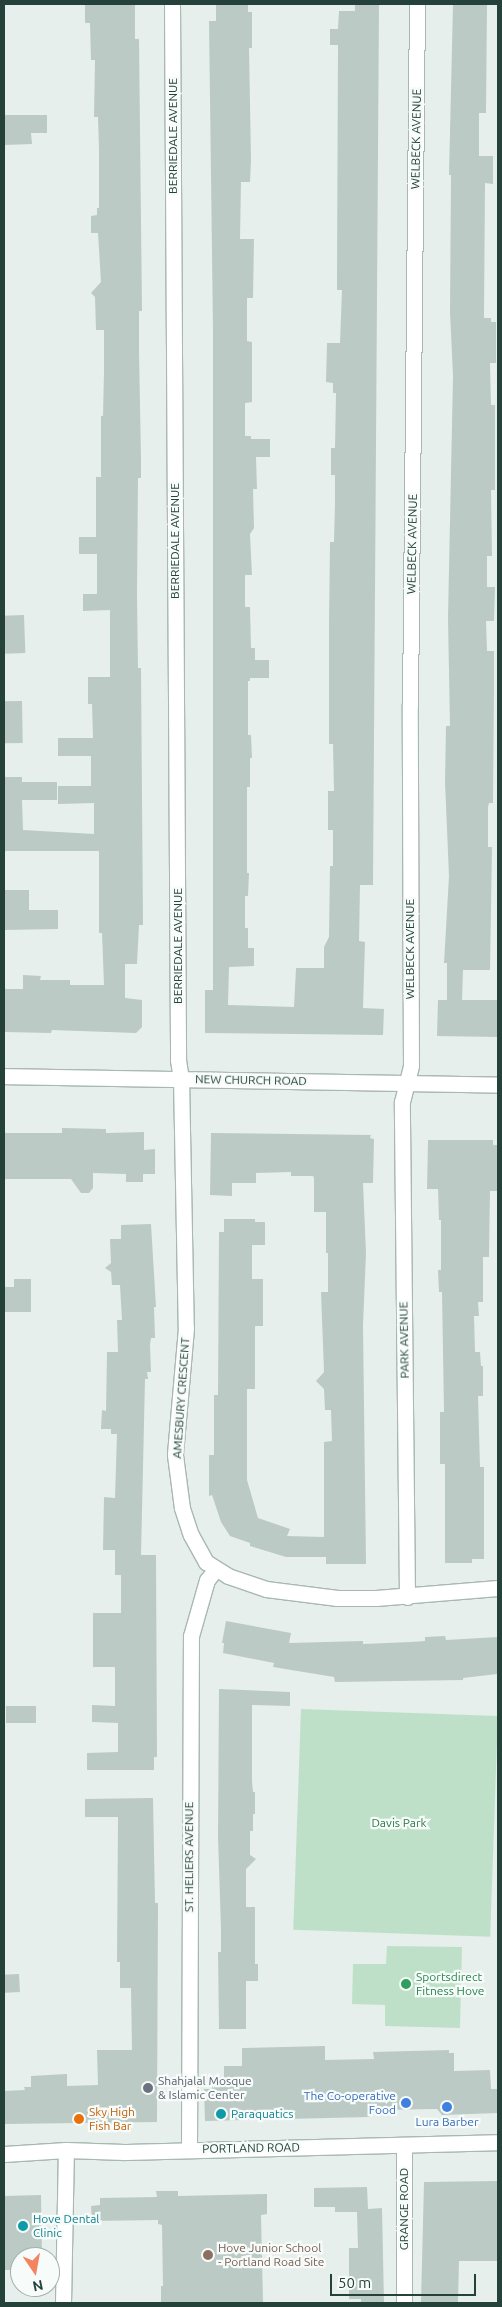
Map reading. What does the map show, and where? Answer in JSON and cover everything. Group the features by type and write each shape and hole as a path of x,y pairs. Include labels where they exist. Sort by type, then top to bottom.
{"street":[{"name":"BERRIEDALE AVENUE","path":"172,4 178,1050 181,1078"},
{"name":"WELBECK AVENUE","path":"406,1084 411,1065 410,724 417,4"},
{"name":"NEW CHURCH ROAD","path":"4,1076 498,1085"},
{"name":"AMESBURY CRESCENT","path":"181,1078 186,1328 175,1455 180,1500 190,1535 206,1562 228,1576 266,1589 337,1598 407,1597 498,1588"},
{"name":"PARK AVENUE","path":"406,1084 402,1112 407,1597"},
{"name":"ST. HELIERS AVENUE","path":"189,2150 191,1636 207,1580 216,1569"},
{"name":"PORTLAND ROAD","path":"4,2154 66,2150 124,2152 498,2142"},
{"name":"GRANGE ROAD","path":"404,2145 404,2303"},
{"path":"63,2303 66,2150"}],"green space":[{"name":"Davis Park","path":"301,1709 498,1716 490,1937 293,1930"},
{"name":"Sportsdirect Fitness Hove","path":"387,1946 462,1947 460,2028 385,2026 385,2005 352,2004 353,1964 386,1964"}],"building":[{"path":"85,4 135,4 135,39 139,39 142,311 139,311 141,478 138,478 137,596 138,668 141,668 143,925 139,925 137,964 125,964 125,998 142,1000 142,1027 136,1033 52,1030 51,1033 4,1032 4,989 23,989 23,975 41,976 40,980 70,980 70,985 104,985 102,933 99,933 99,851 4,851 4,777 22,777 22,782 57,782 57,800 22,800 23,830 94,834 94,803 58,804 58,786 91,786 91,756 58,756 58,738 93,738 92,704 88,704 88,677 110,677 110,610 83,611 83,594 97,594 97,554 79,554 79,537 96,537 96,477 101,477 101,416 103,416 104,371 104,330 96,330 95,297 91,293 101,282 98,233 91,233 91,216 97,215 97,208 99,208 99,149 98,117 94,117 95,60 91,60 90,23 85,23"},
{"path":"216,4 248,4 248,12 252,12 252,48 249,48 250,182 241,182 240,239 254,239 253,298 247,298 247,341 252,342 252,402 245,403 245,436 251,436 251,439 270,439 270,457 256,457 257,489 253,489 254,528 250,534 252,575 245,575 245,607 250,607 251,648 255,648 255,660 269,660 269,678 250,678 250,681 248,681 248,735 251,735 252,758 250,758 250,787 247,787 247,873 249,873 248,896 245,896 245,928 248,928 248,948 254,948 254,966 229,967 228,1005 294,1007 296,968 324,968 324,947 329,937 330,866 333,866 333,830 328,830 328,791 334,791 333,744 329,744 329,625 330,542 334,542 335,503 335,475 331,475 331,448 335,448 336,393 333,393 333,383 326,382 327,343 340,343 342,290 337,290 338,45 330,45 330,29 338,29 339,11 355,11 355,4 379,4 373,885 360,885 359,941 365,942 363,1008 384,1009 383,1035 205,1033 205,990 213,990 213,331 209,21 216,21"},
{"path":"453,4 487,4 486,113 479,113 479,156 493,156 493,184 485,183 484,318 491,318 491,322 496,322 496,363 490,363 491,405 495,405 495,490 491,490 492,556 487,556 487,587 495,587 494,621 486,621 487,651 494,651 493,803 489,803 488,807 488,847 492,847 490,970 463,970 462,1000 498,1000 498,1037 437,1036 438,1000 447,1000 447,963 444,963 449,876 445,782 446,726 450,726 448,618 453,376 450,312 451,175 449,175"},
{"path":"4,115 47,115 47,133 31,133 32,144 4,145"},
{"path":"24,615 25,653 5,654 4,616"},
{"path":"4,701 22,701 23,743 5,743"},
{"path":"4,890 29,890 29,910 58,910 58,929 4,930"},
{"path":"62,1128 106,1129 106,1133 144,1132 144,1150 155,1149 155,1174 143,1174 143,1182 126,1182 126,1174 93,1173 93,1188 89,1193 81,1193 71,1179 4,1179 4,1133 62,1133"},
{"path":"211,1133 371,1135 370,1138 374,1139 373,1183 363,1183 366,1253 363,1325 366,1564 326,1564 326,1557 286,1557 250,1546 250,1543 230,1536 221,1522 212,1495 209,1496 209,1455 214,1455 214,1395 218,1395 219,1232 224,1232 224,1219 255,1219 255,1222 265,1222 265,1245 252,1245 252,1279 263,1279 263,1326 255,1326 255,1389 247,1389 247,1480 258,1518 290,1529 287,1536 324,1537 324,1442 332,1441 331,1410 325,1410 324,1389 316,1381 324,1372 321,1292 328,1292 328,1253 326,1253 326,1212 314,1212 314,1178 313,1176 291,1176 291,1172 256,1173 256,1183 232,1183 232,1196 210,1195"},
{"path":"428,1140 493,1140 493,1145 498,1145 498,1191 490,1191 489,1257 483,1257 483,1302 478,1302 479,1316 474,1316 475,1352 480,1352 481,1366 483,1366 483,1396 478,1396 480,1467 484,1467 484,1559 472,1559 472,1563 445,1563 445,1464 440,1464 440,1412 444,1412 442,1292 439,1292 438,1270 441,1270 441,1220 439,1220 438,1189 427,1189"},
{"path":"151,1224 156,1307 154,1307 155,1338 151,1338 150,1345 151,1372 147,1372 148,1379 145,1379 141,1555 156,1555 157,1757 154,1757 154,1770 87,1770 87,1753 118,1752 118,1723 92,1722 92,1705 115,1706 115,1667 93,1667 93,1613 121,1613 121,1575 115,1575 115,1550 103,1550 104,1497 115,1498 117,1434 111,1434 111,1429 101,1429 102,1410 106,1411 107,1352 118,1352 117,1320 122,1320 120,1285 112,1285 111,1272 105,1268 111,1263 110,1239 121,1239 121,1225"},
{"path":"14,1279 31,1279 31,1312 4,1312 4,1287 14,1287"},
{"path":"226,1621 291,1633 289,1643 363,1641 363,1644 425,1641 425,1637 445,1636 446,1640 498,1637 497,1674 463,1678 463,1680 335,1682 334,1677 273,1667 274,1663 223,1653 224,1643 222,1643"},
{"path":"219,1689 290,1692 290,1706 252,1705 252,1781 253,1792 255,1792 255,1814 253,1814 253,1831 250,1831 250,1855 256,1859 246,1869 246,1907 255,1907 255,1964 258,1964 258,1981 246,1981 246,2029 219,2029 218,1952 221,1952 221,1929 218,1837"},
{"path":"6,1706 36,1706 36,1723 6,1723"},
{"path":"153,1798 155,1903 158,1903 157,2122 4,2124 4,2091 25,2090 24,2087 31,2087 31,2076 67,2074 67,2086 98,2085 97,2050 132,2050 131,1988 120,1988 120,1962 117,1962 118,1817 85,1817 85,1799"},
{"path":"19,1974 20,1992 5,1993 4,1975"},
{"path":"325,2046 325,2060 374,2059 373,2052 449,2050 449,2053 454,2053 454,2071 490,2070 491,2089 498,2089 498,2113 442,2115 437,2109 375,2110 369,2117 205,2121 204,2089 212,2089 212,2079 224,2079 224,2066 242,2066 242,2048"},
{"path":"498,2181 498,2261 459,2261 458,2302 421,2303 424,2182"},
{"path":"367,2187 368,2209 382,2208 384,2303 361,2303 361,2299 349,2299 349,2248 358,2248 357,2212 335,2212 335,2207 314,2207 314,2188"},
{"path":"156,2191 178,2191 178,2196 267,2194 267,2214 261,2215 263,2303 161,2303 161,2286 163,2286 162,2225 158,2224 158,2220 92,2221 91,2206 100,2205 100,2198 157,2197"},
{"name":"Hove Dental Clinic","path":"41,2195 42,2247 10,2247 10,2270 4,2270 4,2196"}],"place":[{"name":"Sportsdirect Fitness Hove","path":"406,1984"},
{"name":"Shahjalal Mosque & Islamic Center","path":"148,2088"},
{"name":"The Co-operative Food","path":"406,2103"},
{"name":"Lura Barber","path":"447,2107"},
{"name":"Paraquatics","path":"221,2114"},
{"name":"Sky High Fish Bar","path":"79,2119"},
{"name":"Hove Dental Clinic","path":"23,2226"},
{"name":"Hove Junior School - Portland Road Site","path":"208,2255"}]}
